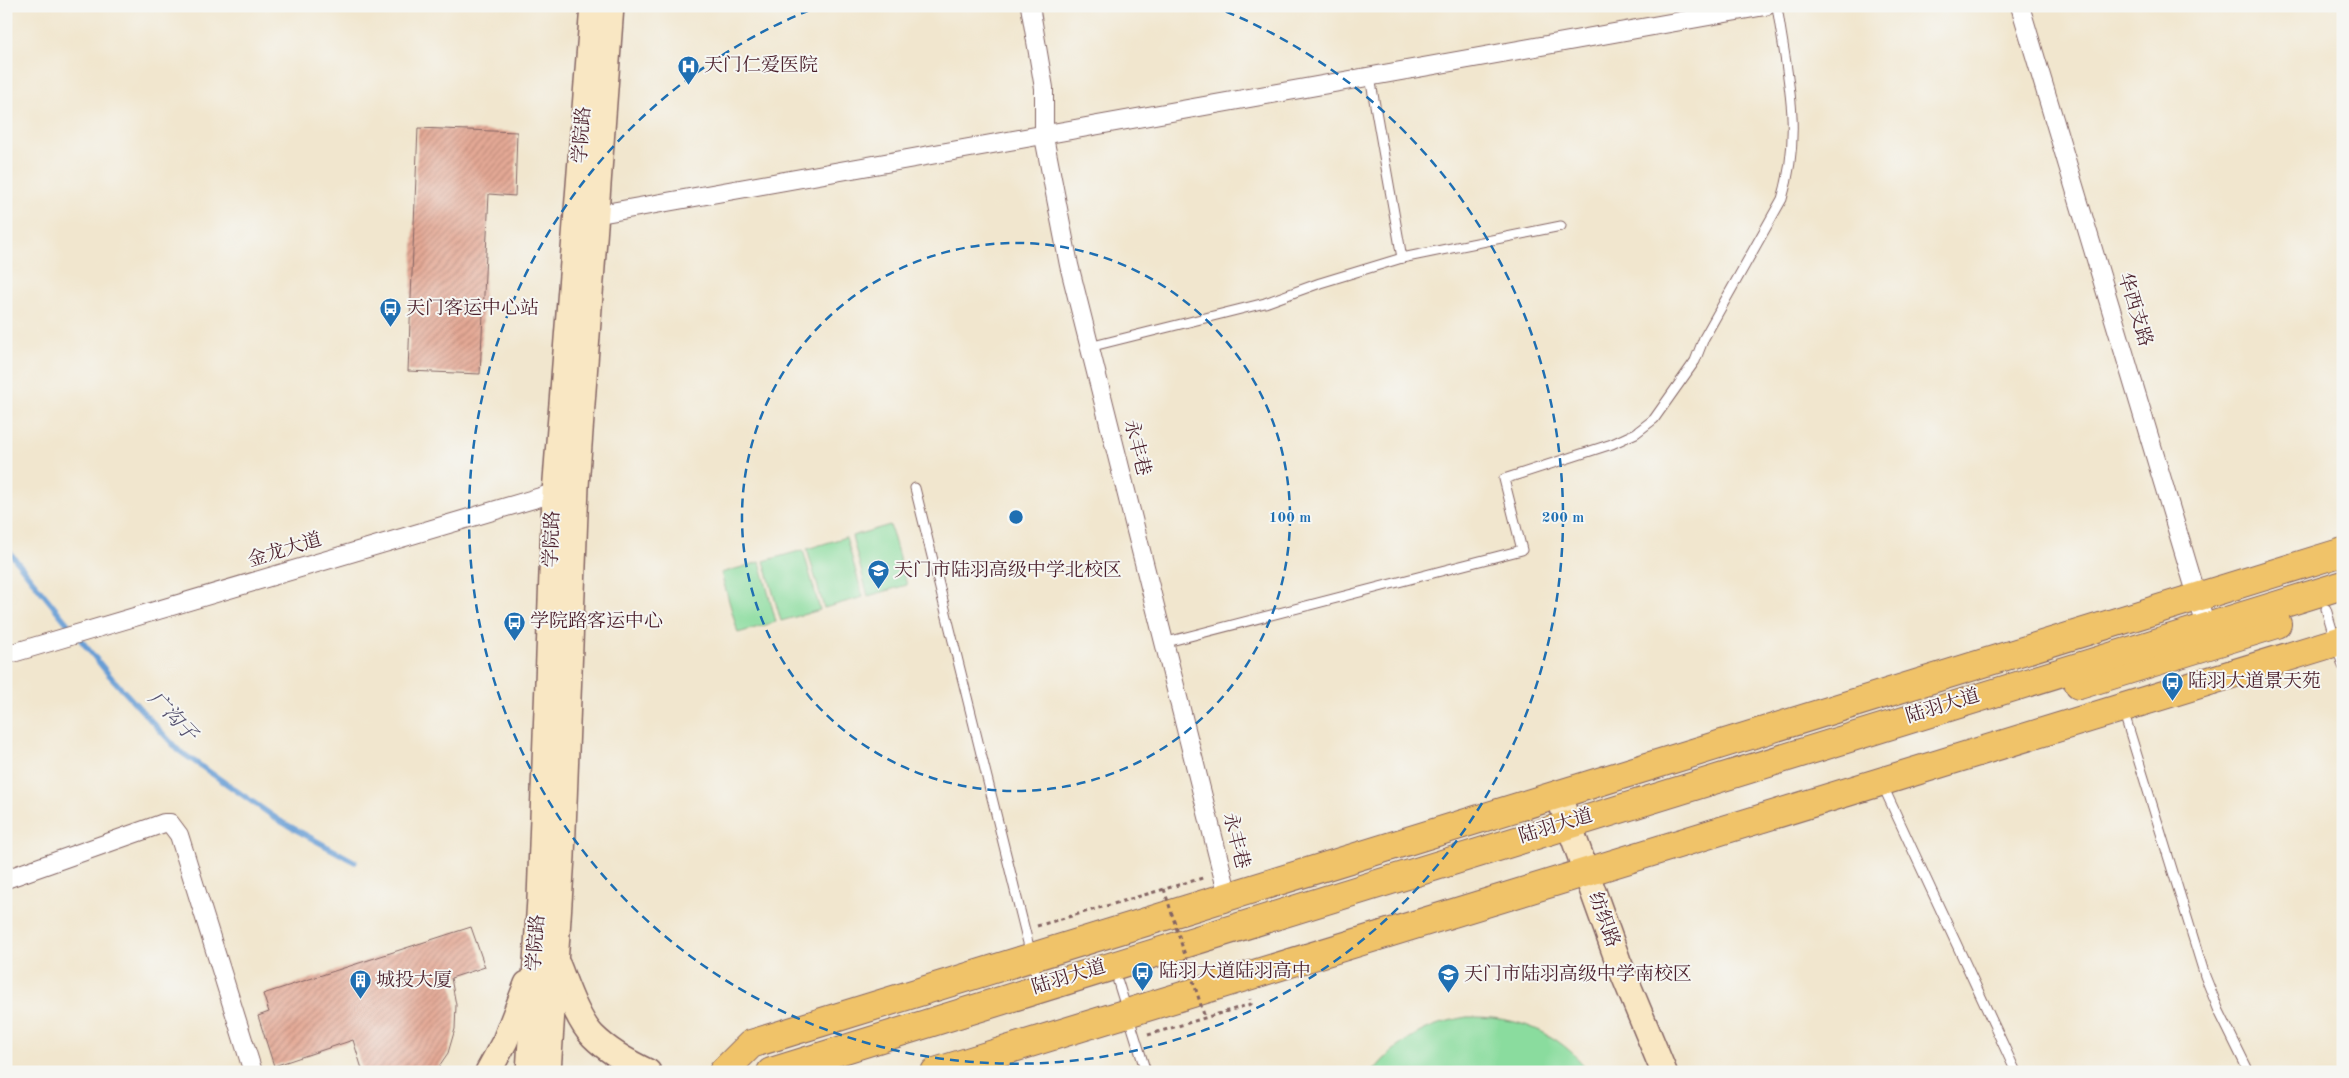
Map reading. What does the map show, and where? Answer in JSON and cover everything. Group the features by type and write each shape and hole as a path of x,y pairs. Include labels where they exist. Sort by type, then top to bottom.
{"main road":[{"name":"学院路","path":"528,1072 562,856 565,489 593,6"},
{"name":"学院路","path":"565,489 594,216 611,6"},
{"path":"723,1072 751,1044 1031,956 1224,884 1558,794 2343,552"},
{"name":"陆羽大道","path":"828,1072 1118,982 2206,626 2343,585"},
{"name":"陆羽大道","path":"770,1072 1039,988 2334,607"},
{"path":"935,1072 2122,708 2340,650"},
{"name":"纺织路","path":"1558,794 1618,961 1664,1072"},
{"name":"学院路","path":"546,959 548,1072"},
{"path":"488,1072 546,959"},
{"path":"546,959 592,1035 627,1062 648,1072"}],"street":[{"name":"永丰巷","path":"1030,6 1044,88 1044,137 1068,265 1224,884"},
{"path":"594,216 1044,137 1765,6"},
{"name":"华西支路","path":"2020,6 2206,626"},
{"name":"金龙大道","path":"6,655 565,489"},
{"path":"6,879 164,823 170,824 179,834 252,1072"}],"lane":[{"path":"1164,643 1522,550 1504,479 1612,444 1636,434 1654,419 1695,361 1704,338 1782,199 1788,178 1794,134 1777,6"},
{"path":"1370,77 1402,258"},
{"path":"1089,347 1265,304 1320,283 1402,258 1560,226"},
{"path":"914,488 1039,988"},
{"path":"2334,607 2340,650"},
{"path":"2122,708 2205,976 2219,1011 2249,1072"},
{"path":"1880,782 2016,1072"},
{"path":"1118,982 1146,1072"}],"path":[{"path":"1024,930 1164,889 1224,884"},
{"path":"1164,889 1205,1018"},
{"path":"1162,1030 1252,1004"}],"green space":[{"path":"890,525 907,585 868,596 852,536"},
{"path":"846,537 863,597 824,608 807,549"},
{"path":"803,550 820,610 781,621 764,561"},
{"path":"760,562 776,622 738,633 721,573"},
{"path":"1467,1017 1503,1019 1535,1029 1550,1036 1564,1046 1589,1072 1373,1072 1392,1051 1415,1035 1440,1024"}],"building":[{"path":"418,128 517,132 515,196 489,194 480,374 408,371"},
{"name":"城投大厦","path":"471,927 485,967 451,978 456,1005 455,1029 448,1053 435,1072 363,1072 353,1040 274,1066 258,1016 269,1012 263,994"}],"waterway":[{"name":"广沟子","path":"6,548 110,676 178,750 280,821 355,862"}],"place":[{"name":"天门仁爱医院","path":"688,85"},
{"name":"天门客运中心站","path":"390,328"},
{"name":"天门市陆羽高级中学北校区","path":"878,590"},
{"name":"学院路客运中心","path":"514,641"},
{"name":"陆羽大道景天苑","path":"2172,701"},
{"name":"陆羽大道陆羽高中","path":"1143,991"},
{"name":"天门市陆羽高级中学南校区","path":"1448,994"},
{"name":"城投大厦","path":"360,1000"}]}
